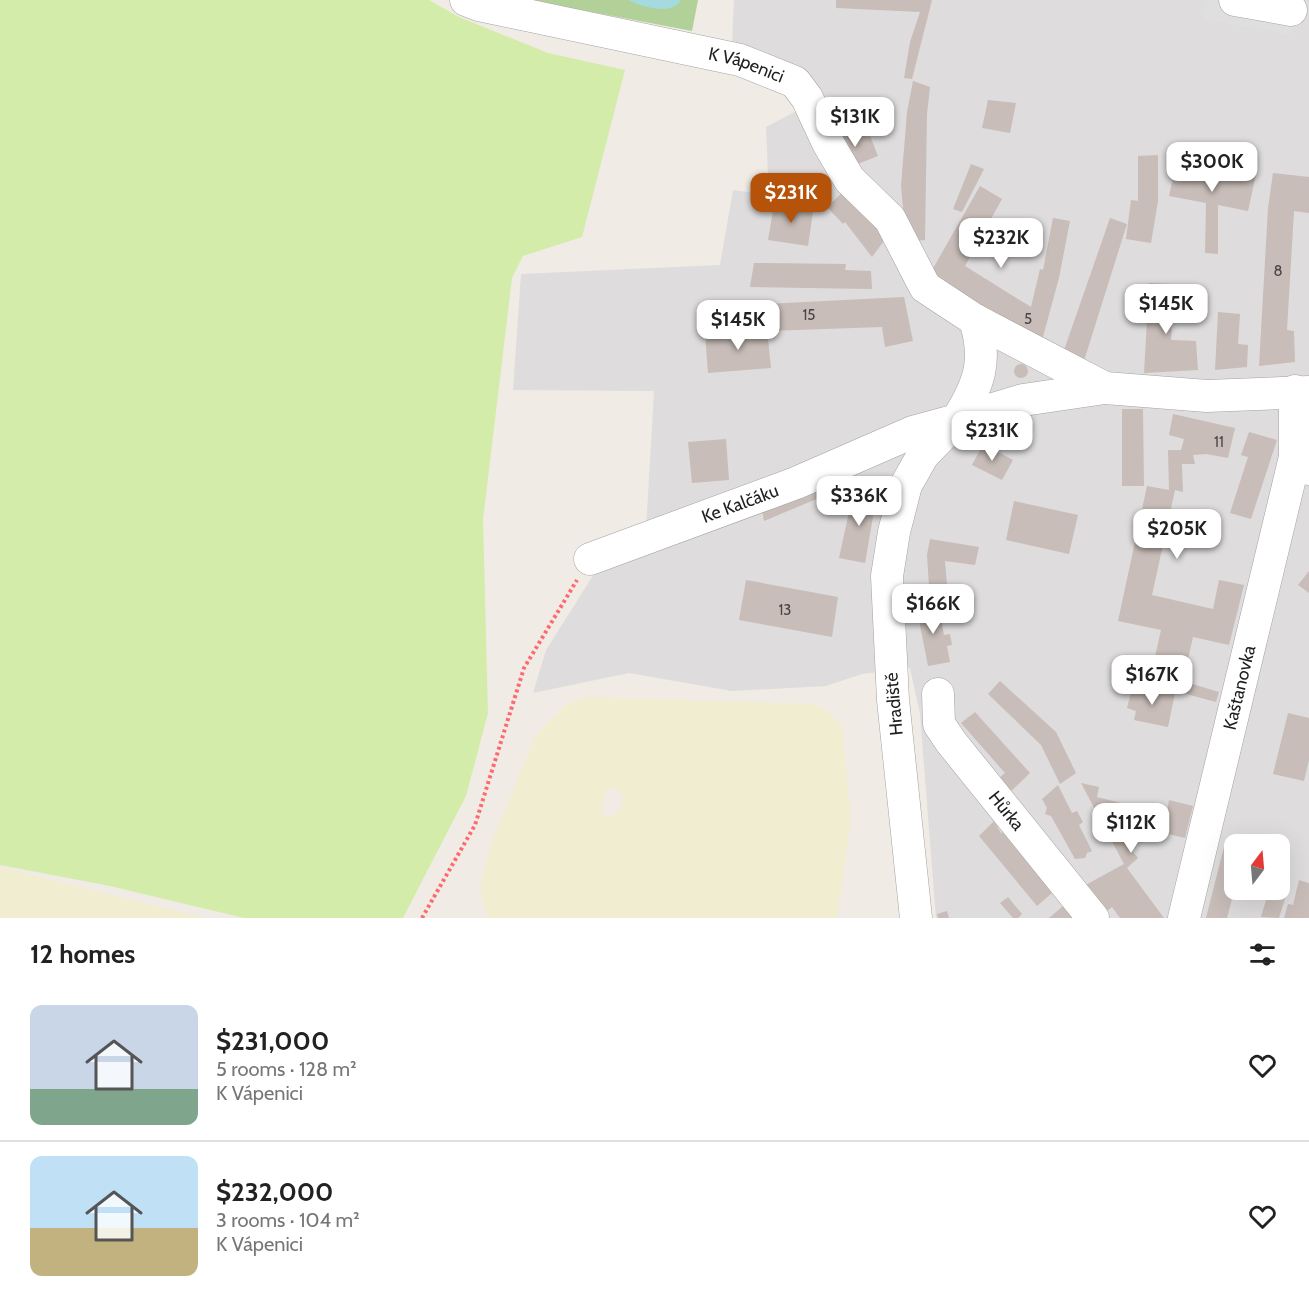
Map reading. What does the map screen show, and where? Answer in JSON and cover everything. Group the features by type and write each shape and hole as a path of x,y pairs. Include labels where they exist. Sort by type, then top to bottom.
{"street":[{"name":"K Vápenici","path":"466,0 490,8 673,44 740,60 795,82 807,98 828,143 849,179 891,219 925,287 975,320 1105,388"},
{"path":"1245,1 1292,10"},
{"path":"957,420 975,391 981,363 980,337 975,320"},
{"name":"Hradiště","path":"916,918 893,700 887,576 894,532 906,485 923,454 957,420 1023,400 1105,388 1207,396 1304,390"},
{"name":"Kaštanovka","path":"1184,918 1302,463 1304,390"},
{"name":"Ke Kalčáku","path":"590,559 796,483 913,432 957,420"},
{"name":"Hůrka","path":"938,694 939,724 951,742 1094,918"}],"path":[{"path":"422,918 475,825 524,668 590,559"}],"shaded area":[{"path":"734,0 1309,0 1309,918 936,918 920,714 910,668 862,674 826,686 732,691 629,673 533,693 546,650 594,574 645,547 654,391 513,390 521,274 720,265 733,190 769,195 766,127 804,107 789,88 731,66"},
{"path":"1205,0 1297,0 1291,35 1202,19"},
{"path":"585,697 810,704 826,709 842,727 851,818 837,918 487,918 480,888 491,844 535,737 566,705","holes":["606,789 620,790 623,799 621,809 608,818 601,814"]},
{"path":"0,867 151,905 205,918 0,918"}],"green space":[{"path":"0,0 429,0 459,17 548,53 625,70 582,237 523,256 512,278 483,520 488,713 466,796 403,918 244,918 110,886 0,865"},
{"path":"529,0 698,0 692,31"}],"water":[{"path":"628,0 681,0 670,8 656,9"}],"building":[{"path":"836,0 932,0 912,79 904,78 910,42 920,12 836,8"},
{"path":"913,81 930,87 927,114 925,240 906,242 901,186 907,112"},
{"path":"988,100 1016,103 1010,133 982,128"},
{"path":"858,128 861,136 869,133 878,156 845,169 832,138"},
{"path":"1158,155 1158,201 1151,243 1126,239 1131,200 1138,201 1138,156"},
{"path":"1177,160 1256,174 1248,211 1218,205 1218,254 1205,253 1206,203 1169,196"},
{"path":"971,164 984,169 962,212 953,209"},
{"path":"1273,173 1309,177 1309,213 1294,211 1287,330 1294,331 1295,362 1259,366 1268,208"},
{"path":"980,186 1002,199 965,266 1031,307 1040,269 1043,270 1053,218 1070,221 1059,278 1041,344 931,272"},
{"path":"847,188 889,234 872,257 845,222 843,224 827,207"},
{"path":"788,202 806,205 804,210 813,212 808,246 768,240 774,205 787,207"},
{"path":"1110,218 1127,224 1083,364 1062,356"},
{"path":"754,263 846,264 845,270 871,271 872,289 750,287"},
{"path":"1149,283 1174,284 1171,340 1196,341 1198,370 1144,373"},
{"path":"904,297 913,341 885,347 882,327 767,331 765,304"},
{"path":"1218,312 1240,314 1238,344 1248,345 1247,367 1215,370"},
{"path":"767,329 771,368 708,373 705,333"},
{"path":"1018,364 1024,364 1028,371 1024,378 1018,378 1014,374 1014,368"},
{"path":"1122,409 1143,409 1144,486 1122,486"},
{"path":"1173,414 1235,428 1228,458 1206,454 1193,455 1195,464 1182,464 1183,492 1175,490 1152,595 1213,609 1219,580 1244,585 1229,645 1193,637 1184,677 1152,670 1161,630 1118,621 1147,486 1169,490 1168,450 1181,450 1184,439 1169,435"},
{"path":"1249,432 1277,440 1251,519 1230,513 1248,457 1241,455"},
{"path":"726,439 729,480 692,483 688,442"},
{"path":"983,444 1013,460 1002,480 972,465"},
{"path":"814,486 819,498 764,521 762,509"},
{"path":"854,489 877,494 865,563 839,558"},
{"path":"1014,501 1078,515 1069,554 1006,540"},
{"path":"930,539 979,547 975,565 945,561 947,585 929,587 927,555"},
{"path":"1309,571 1309,593 1298,585"},
{"path":"746,580 838,597 832,637 739,620"},
{"path":"933,602 934,609 939,608 944,635 950,634 952,645 947,646 950,662 928,666 916,605"},
{"path":"1000,681 1056,732 1076,773 1060,784 1041,745 988,694"},
{"path":"1189,683 1219,692 1216,702 1186,694"},
{"path":"1142,686 1175,693 1168,727 1134,720 1136,711 1127,708 1131,692 1140,694"},
{"path":"975,712 1030,773 1006,796 994,782 1005,773 961,723"},
{"path":"1288,713 1309,718 1309,760 1304,781 1273,774"},
{"path":"1081,783 1099,787 1097,797 1121,803 1167,812 1169,800 1193,806 1185,838 1118,822 1115,831 1138,858 1127,868 1164,918 1120,918 1112,907 1103,914 1082,887 1124,864"},
{"path":"1058,785 1072,813 1077,811 1083,822 1079,825 1092,851 1087,853 1085,858 1075,859 1051,816 1045,814 1047,808 1042,799"},
{"path":"994,821 1001,833 1003,832 1052,893 1037,906 979,836"},
{"path":"1224,847 1224,900 1232,900 1227,918 1206,918"},
{"path":"1299,880 1309,883 1309,918 1284,918 1288,904 1293,905"},
{"path":"1008,897 1022,914 1018,918 1013,918 1000,903"},
{"path":"1266,900 1285,900 1279,918 1261,917"},
{"path":"1063,906 1073,918 1049,918"},
{"path":"947,911 949,918 938,918 937,914"}]}
